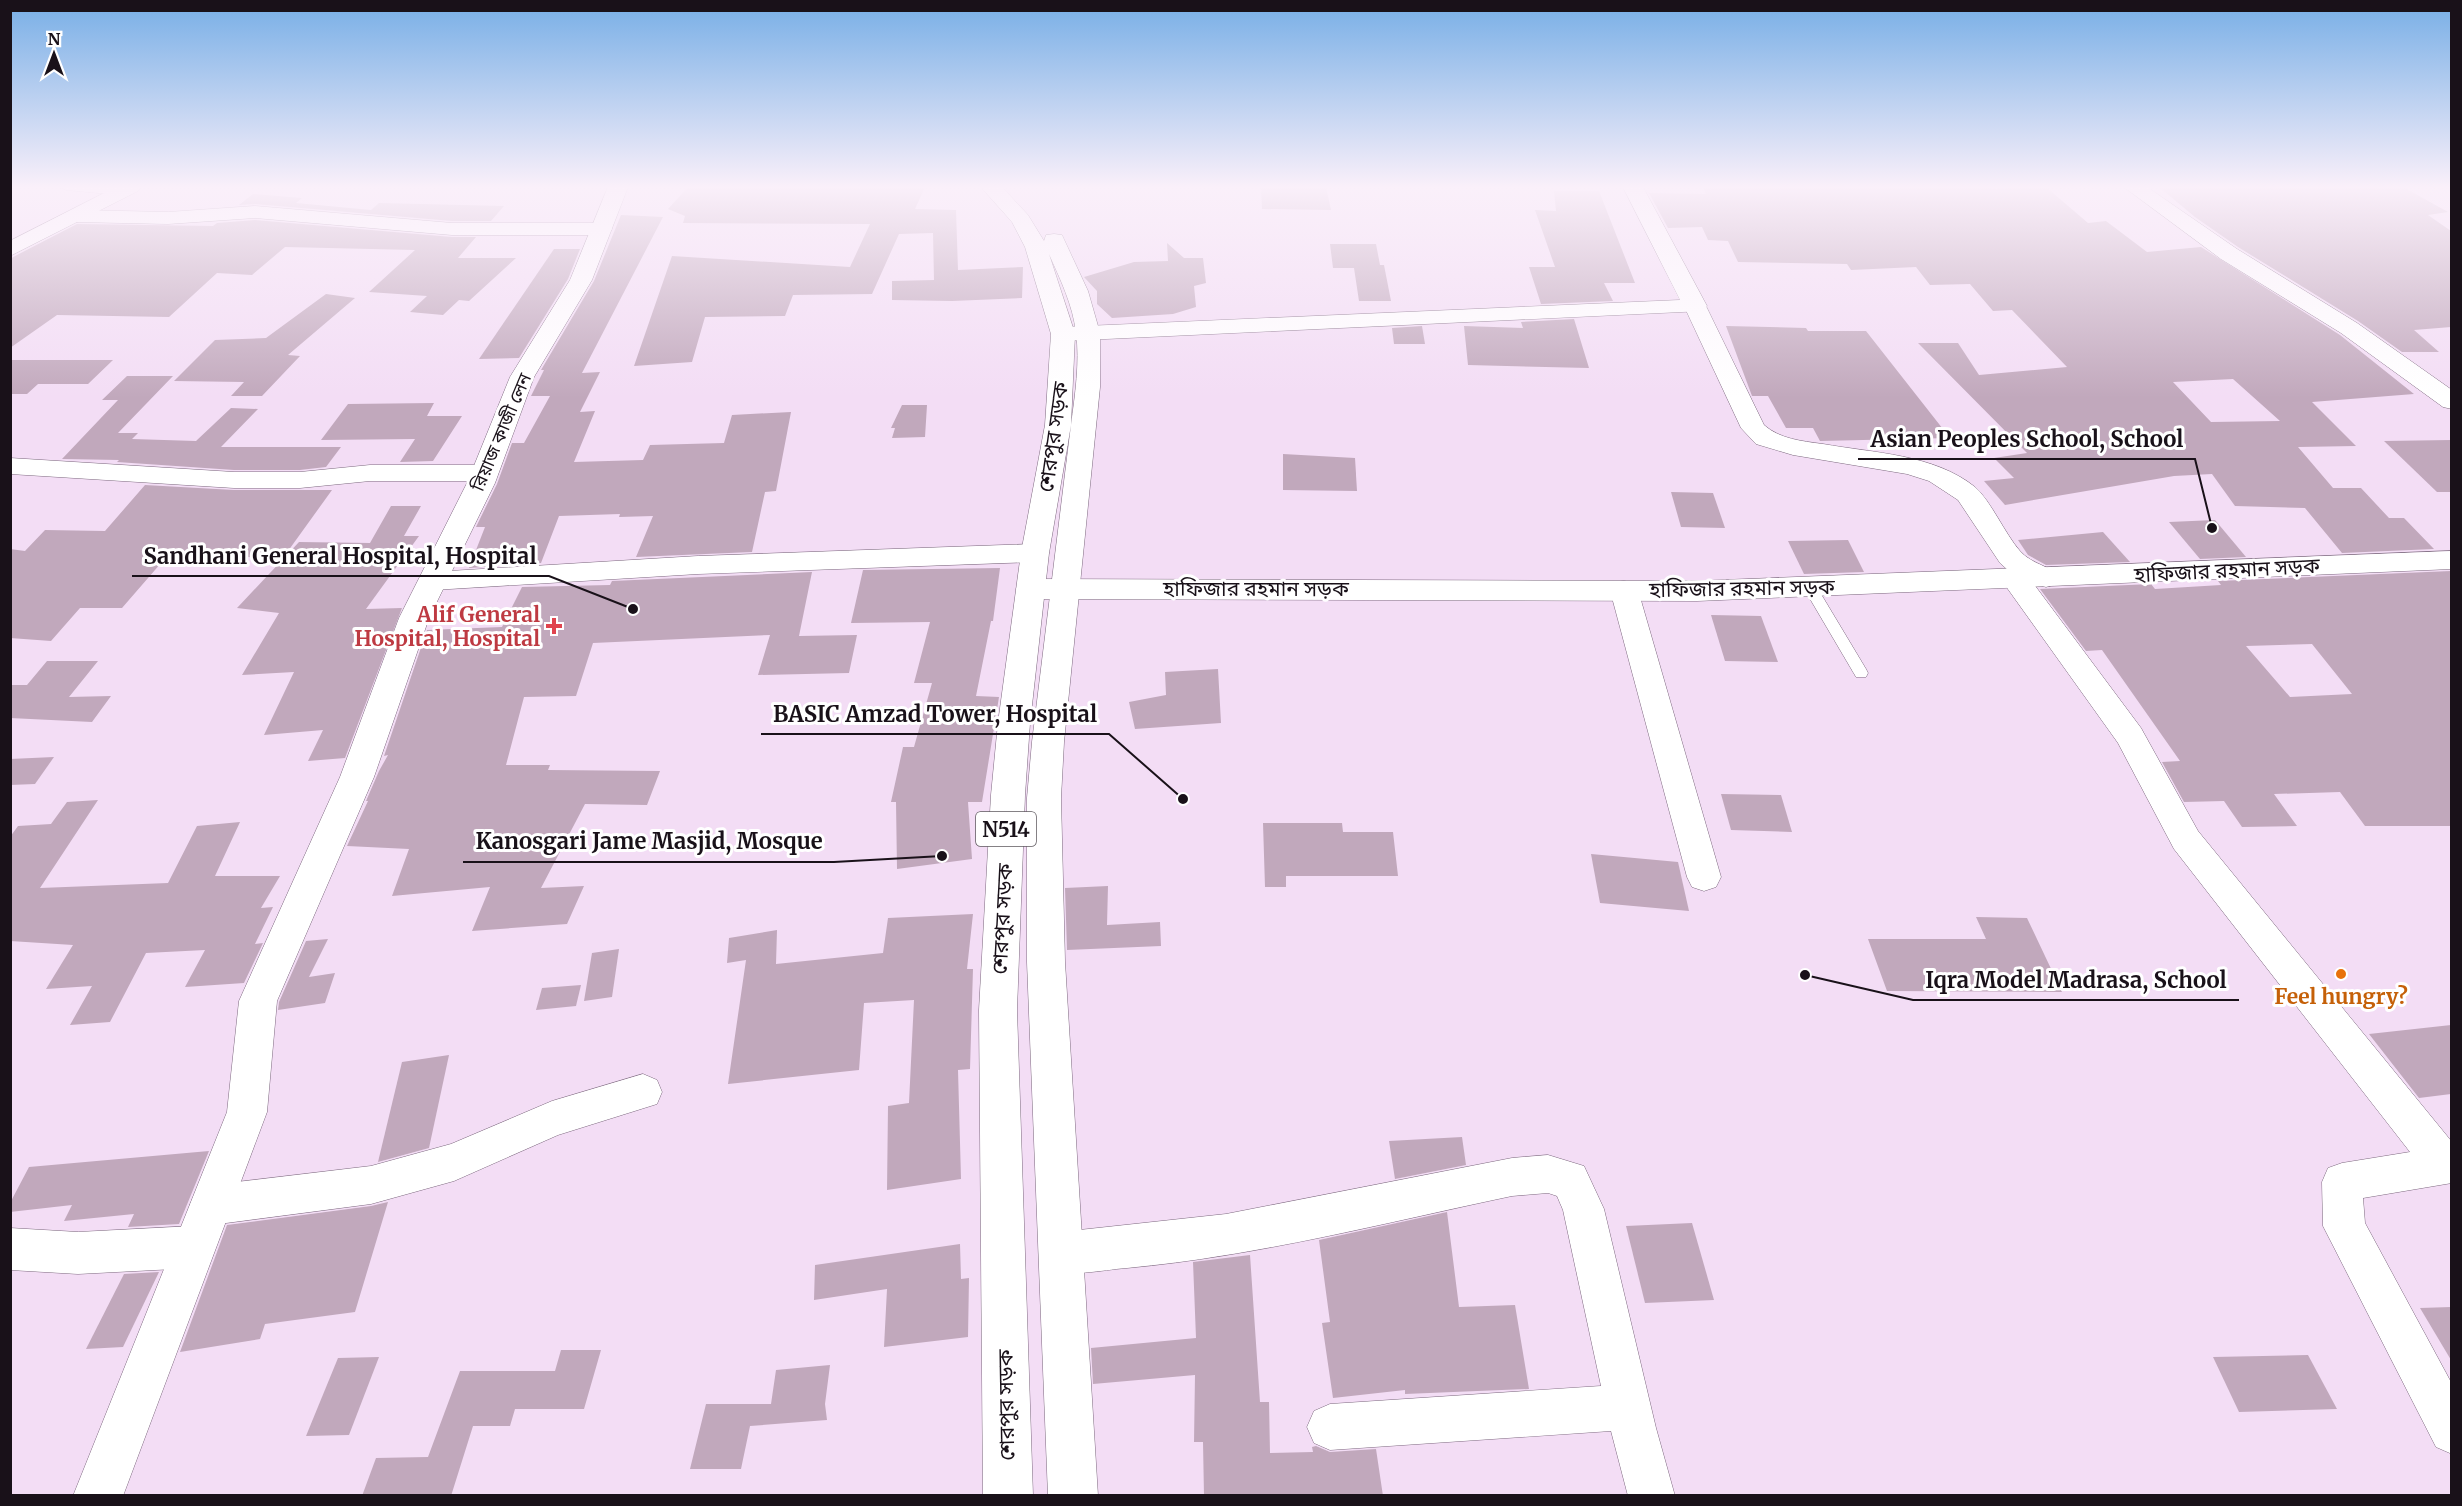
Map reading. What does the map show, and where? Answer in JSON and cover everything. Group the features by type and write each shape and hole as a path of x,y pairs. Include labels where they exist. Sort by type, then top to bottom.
{"main road":[{"name":"রিয়াজ কাজী লেন","path":"98,1496 248,1112 258,1001 357,777 414,618 485,473 522,377 581,280 590,257"},
{"name":"শেরপুর সড়ক","path":"1039,257 1052,294 1075,334 1088,387 1048,742 1044,798 1046,962 1073,1496"},
{"name":"শেরপুর সড়ক","path":"1008,1496 998,1010 1008,795 1014,723 1035,553 1075,334 1077,291 1061,257"},
{"path":"1075,334 1695,306 1670,257"},
{"path":"2234,257 2349,328 2451,402"},
{"name":"হাফিজার রহমান সড়ক","path":"1031,589 1066,587 1697,591 2451,560"}],"street":[{"path":"1695,306 1753,428 1765,439 1834,455 1912,467 1938,476 1967,494 2010,557 2031,579 2130,736 2186,840 2448,1164 2342,1182 2344,1226 2451,1431"},
{"path":"10,465 234,480 300,480 370,473 485,473"},
{"path":"433,581 698,565 1035,553"},
{"path":"1624,590 1704,877"},
{"path":"211,1205 371,1185 454,1162 552,1119 643,1092"},
{"path":"1061,1252 1149,1245 1226,1235 1512,1176 1548,1174 1570,1180 1583,1209 1652,1496"},
{"path":"10,1249 109,1251 194,1247"},
{"path":"1330,1427 1629,1407"}],"lane":[{"path":"1810,587 1862,674"}],"building":[{"path":"273,257 252,275 217,273 169,317 57,315 10,348 10,259"},
{"path":"407,257 516,258 469,301 459,300 443,315 410,312 427,296 369,292"},
{"path":"548,257 577,257 568,279 519,358 479,359"},
{"path":"604,257 642,257 582,373 600,372 580,412 595,411 574,462 643,460 650,445 724,443 732,415 791,412 776,491 765,492 752,552 636,557 653,516 619,517 620,514 559,516 541,563 469,568 485,527 476,527 497,484 512,443 524,443 550,396 531,396 544,370 541,370 594,281"},
{"path":"672,257 850,267 855,257 889,257 872,294 793,295 785,316 705,317 692,362 634,366"},
{"path":"934,257 958,257 958,270 1023,267 1022,298 952,301 892,300 892,281 934,280"},
{"path":"1168,257 1203,258 1206,283 1194,286 1196,307 1173,314 1112,318 1097,304 1097,291 1084,277 1134,262 1168,261"},
{"path":"1332,257 1379,257 1380,265 1384,265 1391,301 1359,301 1354,268 1333,268"},
{"path":"1552,257 1625,257 1635,283 1604,283 1613,301 1541,304 1529,267 1555,267"},
{"path":"1736,257 2217,257 2340,335 2414,394 2312,402 2356,446 2298,447 2333,488 2361,488 2389,518 2404,518 2434,549 2342,553 2305,508 2235,506 2212,474 2174,476 2005,505 1984,481 2014,478 1994,458 2027,453 1918,343 1958,343 1979,375 2067,367 2012,310 1993,311 1970,284 1930,285 1916,267 1851,270 1847,264 1738,262","holes":["2233,379 2280,421 2211,422 2173,382"]},
{"path":"2255,257 2451,257 2451,327 2414,330 2439,352 2402,352 2358,321"},
{"path":"326,294 355,298 288,355 300,356 262,396 231,396 244,382 174,381 215,340 266,338"},
{"path":"1574,319 1589,368 1468,365 1464,326 1523,328 1521,322"},
{"path":"1422,326 1425,344 1394,344 1392,328"},
{"path":"1726,326 1806,328 1808,331 1866,331 1950,438 1820,441 1813,428 1786,428 1768,396 1752,396"},
{"path":"10,360 113,360 88,384 38,384 27,394 10,394"},
{"path":"127,376 173,376 118,433 138,433 132,439 196,441 231,408 258,409 221,447 341,447 326,467 300,470 234,470 117,462 119,460 62,459 118,400 102,400"},
{"path":"434,403 427,416 462,416 433,461 400,462 415,439 321,440 348,404"},
{"path":"902,405 927,405 925,437 892,438 895,428 891,428"},
{"path":"2451,440 2451,492 2437,492 2384,441"},
{"path":"1283,454 1355,458 1357,491 1283,490"},
{"path":"145,485 234,490 332,490 283,558 168,555 122,608 80,608 51,641 10,638 10,549 25,551 45,530 105,531"},
{"path":"1671,492 1713,493 1725,528 1681,527"},
{"path":"391,506 421,506 404,536 419,536 366,609 402,608 345,758 308,761 323,730 264,735 294,672 242,675 279,613 237,608 299,542 370,543"},
{"path":"2215,520 2246,557 2200,559 2169,522"},
{"path":"2103,532 2130,562 2046,565 2028,555 2018,540"},
{"path":"1848,540 1864,572 1804,574 1788,541"},
{"path":"1000,568 993,621 991,621 976,696 999,697 982,802 968,802 972,859 897,869 896,802 891,802 903,747 914,747 932,683 914,683 930,622 851,623 863,570"},
{"path":"2451,571 2451,826 2365,826 2340,792 2274,794 2297,826 2242,827 2224,801 2184,802 2162,762 2180,761 2102,650 2086,651 2040,589 2151,584 2155,589 2221,585 2218,581","holes":["2312,644 2352,694 2290,697 2246,646"]},
{"path":"812,572 799,636 857,635 849,673 758,675 770,635 593,643 576,696 524,697 506,765 550,765 548,770 660,771 647,805 585,804 541,888 584,886 567,924 472,931 490,887 392,896 409,849 347,846 388,755 384,756 427,630 502,627 522,587 610,585 612,581"},
{"path":"1711,615 1761,616 1778,662 1725,661"},
{"path":"47,661 98,661 69,697 111,696 92,722 10,718 10,685 27,685"},
{"path":"1218,669 1221,723 1135,729 1129,702 1166,695 1165,672"},
{"path":"54,757 35,784 10,785 10,759"},
{"path":"1721,794 1781,795 1792,832 1731,830"},
{"path":"98,800 40,888 168,883 197,826 240,822 215,876 280,876 261,908 273,907 255,944 263,943 244,983 185,987 205,950 146,953 110,1022 70,1025 92,986 46,989 73,945 10,941 10,837 18,826 51,824 67,802"},
{"path":"1263,823 1342,823 1343,832 1393,832 1398,876 1286,876 1286,887 1265,887"},
{"path":"1591,854 1678,862 1689,911 1600,903"},
{"path":"1108,886 1107,925 1160,922 1161,946 1067,950 1065,888"},
{"path":"973,914 967,969 973,969 970,1069 958,1070 961,1179 887,1190 888,1106 909,1103 914,1000 864,1003 859,1070 728,1084 746,960 727,963 729,938 777,930 776,964 883,953 888,918"},
{"path":"1976,917 2027,918 2062,992 1887,991 1868,939 1986,939"},
{"path":"328,939 309,977 335,973 325,1003 278,1010 279,1002 306,941"},
{"path":"619,949 612,997 584,1001 592,953"},
{"path":"581,985 576,1006 536,1010 542,988"},
{"path":"2451,1025 2451,1094 2419,1098 2369,1034"},
{"path":"449,1055 429,1148 378,1162 402,1062"},
{"path":"1462,1137 1466,1165 1395,1179 1389,1141"},
{"path":"209,1151 179,1224 128,1227 134,1214 64,1221 72,1205 10,1212 10,1203 29,1167"},
{"path":"388,1202 355,1312 265,1324 260,1339 180,1352 227,1225"},
{"path":"1447,1212 1459,1307 1515,1305 1529,1389 1405,1394 1405,1390 1333,1398 1322,1323 1330,1322 1319,1240"},
{"path":"1692,1223 1714,1300 1645,1303 1626,1226"},
{"path":"960,1244 961,1279 969,1278 968,1337 884,1347 887,1289 814,1300 815,1265"},
{"path":"1250,1255 1260,1402 1269,1402 1270,1453 1313,1452 1312,1447 1316,1446 1330,1452 1376,1449 1383,1496 1204,1496 1203,1442 1194,1442 1195,1375 1093,1384 1091,1348 1196,1338 1193,1262"},
{"path":"159,1272 123,1347 86,1349 124,1274"},
{"path":"2451,1307 2451,1360 2420,1308"},
{"path":"561,1350 601,1350 584,1409 515,1409 510,1426 473,1426 451,1496 362,1496 376,1458 428,1457 460,1371 555,1371"},
{"path":"2308,1355 2337,1409 2239,1412 2213,1357"},
{"path":"379,1357 349,1435 306,1436 338,1358"},
{"path":"830,1365 825,1404 827,1420 750,1426 741,1469 690,1469 706,1404 771,1404 776,1370"}],"place":[{"name":"Asian Peoples School, School","path":"2212,528"},
{"name":"Sandhani General Hospital, Hospital","path":"633,609"},
{"name":"Alif General Hospital, Hospital","path":"554,626"},
{"name":"BASIC Amzad Tower, Hospital","path":"1183,799"},
{"name":"Kanosgari Jame Masjid, Mosque","path":"942,856"},
{"name":"Feel hungry?","path":"2341,974"},
{"name":"Iqra Model Madrasa, School","path":"1805,975"}]}
